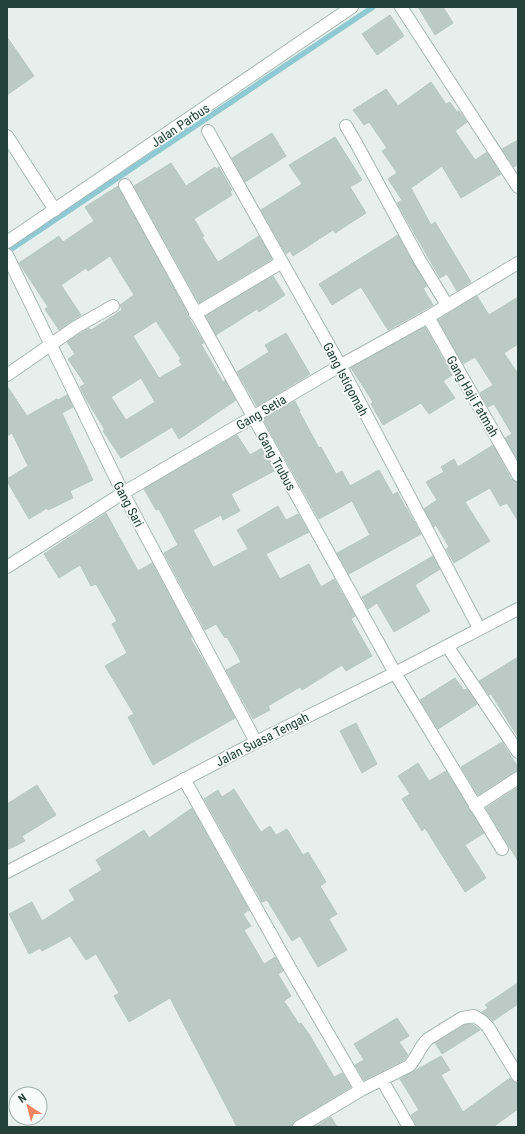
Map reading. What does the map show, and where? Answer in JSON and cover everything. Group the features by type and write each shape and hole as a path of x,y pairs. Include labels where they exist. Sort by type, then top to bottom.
{"street":[{"name":"Jalan Parbus","path":"7,242 352,7"},
{"path":"401,7 518,187"},
{"path":"346,126 419,259 447,305"},
{"name":"Gang Istiqomah","path":"208,131 340,365 479,628"},
{"path":"7,136 55,210"},
{"name":"Gang Trubus","path":"125,185 195,314 395,673 502,850"},
{"name":"Gang Sari","path":"9,258 123,493 256,742"},
{"path":"195,314 282,262"},
{"name":"Gang Setia","path":"7,567 123,493 340,365 428,317 518,263"},
{"path":"7,375 76,327 112,306"},
{"name":"Gang Haji Fatmah","path":"428,317 518,475"},
{"name":"Jalan Suasa Tengah","path":"7,872 184,779 395,673 518,609"},
{"path":"448,646 518,752"},
{"path":"475,806 518,778"},
{"path":"184,779 291,970 361,1090"},
{"path":"299,1127 361,1090 409,1066 428,1038 462,1018 474,1016 488,1027 518,1076"},
{"path":"382,1080 409,1127"}],"building":[{"path":"418,7 443,7 453,23 435,35"},
{"path":"390,15 404,36 377,55 362,34"},
{"path":"7,37 34,76 7,95"},
{"path":"431,82 446,104 450,102 467,122 455,131 475,160 487,152 501,174 461,198 442,166 411,188 431,225 435,222 471,282 457,291 447,274 440,278 397,203 402,200 388,179 397,173 382,151 387,148 369,122 364,125 353,110 386,89 398,106"},
{"path":"272,133 286,156 245,182 232,158"},
{"path":"335,137 362,180 350,187 366,213 335,233 333,230 293,256 290,251 286,254 261,210 302,184 289,165"},
{"path":"518,140 518,164 514,167 502,149"},
{"path":"171,163 186,186 215,167 216,169 219,167 232,190 230,191 232,195 194,219 204,236 202,237 218,262 259,236 272,259 199,303 134,186"},
{"path":"118,186 188,314 188,317 204,343 201,344 223,382 225,380 236,400 179,439 172,427 121,458 103,431 105,430 80,387 85,384 68,359 75,354 67,342 89,328 91,330 122,310 120,305 134,295 110,256 88,271 86,268 61,285 81,315 59,330 45,309 48,307 19,263 59,236 63,242 94,221 85,207","holes":["156,321 181,359 179,360 182,365 159,378 133,336","141,378 155,402 126,420 111,397"]},
{"path":"398,235 427,286 423,288 433,305 388,330 361,287 332,305 319,284"},
{"path":"273,276 285,295 259,312 257,309 216,335 206,316"},
{"path":"477,296 489,315 518,297 518,344 504,353 518,374 518,460 505,438 512,434 494,404 488,407 480,393 493,385 475,357 463,364 438,320"},
{"path":"425,327 452,375 443,381 455,398 429,414 421,403 383,425 371,404 373,402 351,368"},
{"path":"286,333 310,374 257,406 237,372 269,352 265,345"},
{"path":"7,386 27,416 67,395 73,407 62,413 93,480 70,491 73,498 48,510 47,508 29,519 7,481 7,479 28,466 12,433 7,436"},
{"path":"295,401 319,448 321,447 336,474 342,471 350,486 379,470 393,495 397,492 421,534 349,574 337,553 370,535 352,501 319,519 263,419"},
{"path":"237,435 250,455 262,448 274,471 231,494 240,511 223,520 221,515 193,530 213,567 248,549 237,530 278,506 286,520 298,514 309,532 266,554 280,579 309,564 321,587 334,579 355,616 351,619 372,656 346,671 342,665 302,690 300,687 268,706 270,710 253,719 226,670 241,662 227,637 225,638 216,624 205,630 164,553 178,545 159,509 156,510 144,489"},
{"path":"493,445 511,479 518,482 518,521 507,503 500,506 490,488 465,502 490,541 454,563 446,549 449,547 436,525 434,527 424,509 437,500 426,482 444,472 441,467 454,459 458,467"},
{"path":"106,513 138,571 152,563 192,637 190,638 235,718 153,765 128,717 134,714 105,666 127,653 112,624 117,621 96,584 91,586 80,565 59,578 44,554"},
{"path":"433,556 440,569 415,585 430,611 394,632 377,603 368,609 362,597"},
{"path":"518,657 518,737 491,694 489,695 479,681"},
{"path":"455,678 464,690 467,689 477,704 438,729 420,700"},
{"path":"356,723 377,764 362,773 340,731"},
{"path":"502,742 518,767 518,771 514,772 478,795 461,767"},
{"path":"418,763 429,781 446,771 484,833 465,845 486,878 465,892 425,828 422,831 402,799 410,794 398,776"},
{"path":"37,785 56,815 22,836 25,841 7,850 7,804"},
{"path":"518,787 518,861 486,808"},
{"path":"234,789 261,832 270,826 276,835 287,829 303,855 308,852 326,882 320,886 337,914 329,919 347,950 318,967 300,936 292,941 267,900 262,902 204,799 218,790 222,797"},
{"path":"192,808 249,910 243,914 251,926 244,930 264,964 275,957 283,971 278,974 291,996 284,1001 299,1024 301,1023 309,1034 334,1077 342,1073 351,1087 295,1121 292,1127 237,1127 170,998 129,1022 114,996 119,993 96,954 86,960 70,936 42,951 40,948 29,954 9,914 32,902 42,921 75,900 69,890 102,870 96,860 144,830 149,838"},
{"path":"518,983 518,1004 493,1021 482,1012 488,1008 485,1005"},
{"path":"397,1018 409,1036 399,1042 408,1055 404,1060 364,1080 355,1065 364,1060 354,1044"},
{"path":"472,1024 480,1030 442,1054 435,1043 465,1025"},
{"path":"441,1056 450,1070 441,1075 463,1112 510,1078 514,1082 518,1083 518,1109 493,1127 416,1127 411,1115 419,1110 400,1079"},
{"path":"331,1117 337,1127 314,1127"}],"waterway":[{"path":"7,252 373,7"}]}
